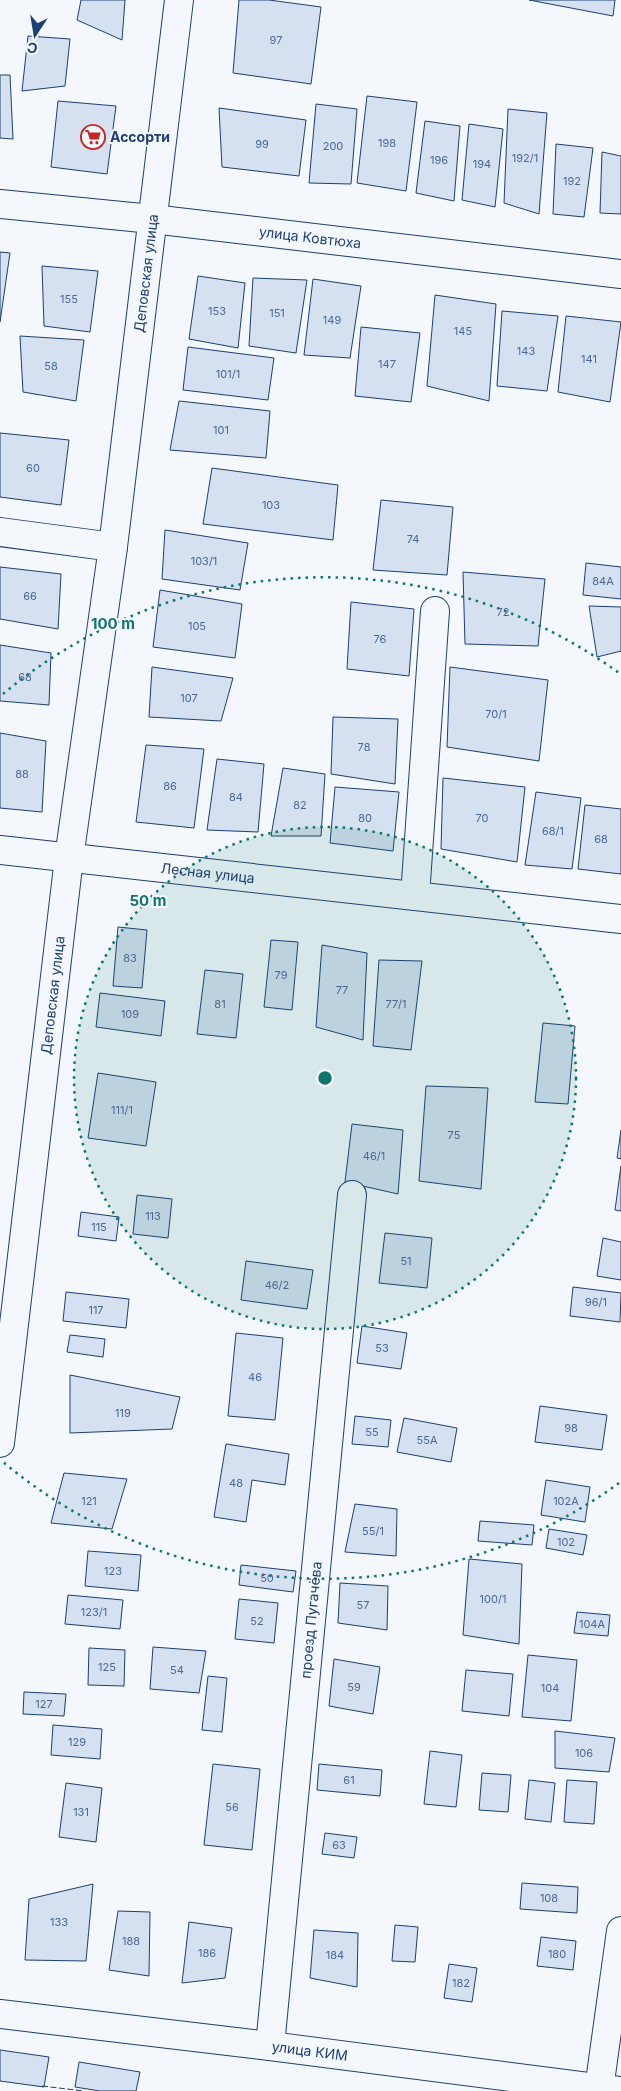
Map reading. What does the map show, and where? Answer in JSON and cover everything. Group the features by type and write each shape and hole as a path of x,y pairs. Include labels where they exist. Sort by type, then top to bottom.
{"street":[{"name":"Деповская улица","path":"0,1442 69,858 113,547 179,0"},
{"name":"улица Ковтюха","path":"0,204 152,219 621,274"},
{"path":"0,532 113,547"},
{"path":"415,896 435,611"},
{"name":"Лесная улица","path":"0,850 621,919"},
{"name":"проезд Пугачёва","path":"270,2046 352,1195"},
{"path":"610,2090 621,1931"},
{"name":"улица КИМ","path":"0,2014 270,2046 610,2090"}],"building":[{"path":"81,0 125,0 122,40 77,20"},
{"path":"239,0 269,0 321,7 311,84 233,73"},
{"path":"529,0 615,0 613,16"},
{"path":"28,36 70,39 65,86 22,91"},
{"path":"0,75 10,75 13,139 0,138"},
{"path":"367,96 417,102 406,191 357,183"},
{"path":"58,101 116,106 107,174 51,167"},
{"path":"316,104 357,109 351,184 309,183"},
{"path":"219,108 306,120 299,176 222,167"},
{"path":"508,109 547,113 539,214 504,203"},
{"path":"425,121 460,126 454,201 416,193"},
{"path":"469,124 503,129 495,207 462,200"},
{"path":"556,144 593,148 584,217 553,214"},
{"path":"602,152 621,156 621,214 600,213"},
{"path":"0,252 10,253 0,322"},
{"path":"42,266 98,271 90,332 44,326"},
{"path":"198,276 245,283 238,348 189,339"},
{"path":"253,278 307,280 296,353 249,346"},
{"path":"313,279 361,286 350,358 304,355"},
{"path":"435,295 496,304 489,401 427,386"},
{"path":"502,311 558,316 547,391 497,386"},
{"path":"566,316 621,322 610,402 558,392"},
{"path":"361,327 420,333 411,402 355,396"},
{"path":"20,336 84,340 76,401 23,392"},
{"path":"188,347 274,358 268,400 183,390"},
{"path":"179,401 270,411 266,458 170,450"},
{"path":"0,433 69,440 61,505 0,497"},
{"path":"212,468 338,485 333,540 203,524"},
{"path":"381,500 453,507 447,575 373,570"},
{"path":"165,530 248,543 240,590 162,579"},
{"path":"586,563 621,567 621,599 583,595"},
{"path":"0,567 61,574 58,629 0,619"},
{"path":"463,572 545,579 538,646 465,644"},
{"path":"160,590 242,604 235,658 153,647"},
{"path":"351,602 414,609 409,676 347,669"},
{"path":"589,606 621,607 621,651 597,657"},
{"path":"0,645 51,653 49,705 0,701"},
{"path":"152,667 233,678 221,721 149,717"},
{"path":"450,667 548,680 539,761 447,747"},
{"path":"333,717 398,719 395,784 331,774"},
{"path":"0,733 46,741 42,812 0,808"},
{"path":"146,745 204,749 194,828 136,822"},
{"path":"217,759 264,764 258,832 207,830"},
{"path":"283,768 325,774 321,836 271,836"},
{"path":"443,778 525,787 517,862 441,849"},
{"path":"335,787 399,792 393,851 330,843"},
{"path":"536,792 581,798 572,869 525,865"},
{"path":"585,805 621,809 621,874 578,869"},
{"path":"118,927 147,930 142,988 113,986"},
{"path":"271,940 298,942 292,1010 264,1007"},
{"path":"322,945 367,953 363,1040 316,1027"},
{"path":"379,960 422,961 411,1050 373,1046"},
{"path":"205,970 243,974 236,1038 197,1034"},
{"path":"100,993 165,1001 161,1036 96,1027"},
{"path":"543,1023 575,1026 568,1104 535,1102"},
{"path":"98,1073 156,1082 146,1146 88,1138"},
{"path":"426,1086 488,1088 481,1189 419,1181"},
{"path":"352,1124 403,1130 398,1194 345,1182"},
{"path":"621,1130 621,1159 617,1158"},
{"path":"621,1166 621,1211 615,1210"},
{"path":"137,1195 172,1199 168,1238 133,1234"},
{"path":"81,1212 119,1217 116,1241 78,1236"},
{"path":"385,1233 432,1238 427,1288 379,1283"},
{"path":"603,1238 621,1242 621,1280 597,1276"},
{"path":"246,1261 313,1270 307,1309 241,1300"},
{"path":"573,1287 621,1293 620,1322 570,1316"},
{"path":"66,1292 129,1299 126,1328 63,1321"},
{"path":"362,1326 407,1333 401,1369 357,1363"},
{"path":"236,1333 283,1338 275,1420 228,1416"},
{"path":"70,1335 105,1339 103,1357 67,1352"},
{"path":"70,1375 180,1397 172,1429 70,1433"},
{"path":"540,1406 607,1415 602,1450 535,1442"},
{"path":"355,1416 391,1420 388,1447 352,1444"},
{"path":"404,1418 457,1428 451,1462 397,1452"},
{"path":"226,1444 289,1454 285,1485 252,1480 246,1522 214,1517"},
{"path":"64,1473 127,1479 112,1529 51,1523"},
{"path":"546,1480 590,1487 585,1522 541,1515"},
{"path":"355,1504 397,1509 396,1556 345,1552"},
{"path":"480,1521 534,1525 532,1545 478,1541"},
{"path":"549,1529 587,1535 583,1555 546,1548"},
{"path":"88,1551 141,1555 138,1591 85,1586"},
{"path":"469,1559 522,1564 519,1644 463,1635"},
{"path":"241,1565 296,1571 293,1592 239,1585"},
{"path":"340,1583 388,1586 387,1630 338,1623"},
{"path":"68,1595 123,1600 120,1629 65,1624"},
{"path":"239,1599 278,1603 274,1643 235,1639"},
{"path":"577,1612 610,1615 608,1636 574,1633"},
{"path":"153,1647 206,1651 199,1693 150,1689"},
{"path":"89,1648 125,1650 124,1686 88,1685"},
{"path":"528,1655 577,1660 571,1721 522,1717"},
{"path":"334,1659 380,1667 373,1714 329,1706"},
{"path":"466,1670 513,1674 509,1716 462,1711"},
{"path":"208,1676 227,1678 222,1732 202,1730"},
{"path":"24,1692 66,1694 64,1716 23,1714"},
{"path":"53,1725 102,1729 100,1759 51,1755"},
{"path":"555,1731 615,1738 609,1772 555,1768"},
{"path":"430,1751 462,1755 456,1807 424,1804"},
{"path":"213,1764 260,1769 252,1850 204,1845"},
{"path":"319,1764 382,1770 380,1796 317,1790"},
{"path":"482,1773 511,1775 508,1812 479,1810"},
{"path":"529,1780 555,1783 551,1822 525,1819"},
{"path":"567,1780 597,1782 594,1824 564,1822"},
{"path":"66,1783 102,1788 96,1842 59,1837"},
{"path":"325,1833 357,1837 354,1858 322,1854"},
{"path":"522,1883 578,1887 577,1913 520,1909"},
{"path":"93,1884 86,1961 25,1960 29,1899"},
{"path":"118,1911 150,1912 149,1976 109,1970"},
{"path":"189,1922 232,1928 225,1978 182,1983"},
{"path":"395,1925 418,1927 415,1962 392,1961"},
{"path":"314,1930 358,1933 357,1987 310,1978"},
{"path":"541,1937 576,1941 573,1970 537,1966"},
{"path":"449,1964 477,1968 472,2002 444,1998"},
{"path":"0,2050 49,2057 44,2087 0,2081"},
{"path":"79,2062 140,2072 136,2091 100,2091 75,2087"}],"fence":[{"path":"42,2086 84,2091"}],"place":[{"name":"Ассорти","path":"93,137"}]}
